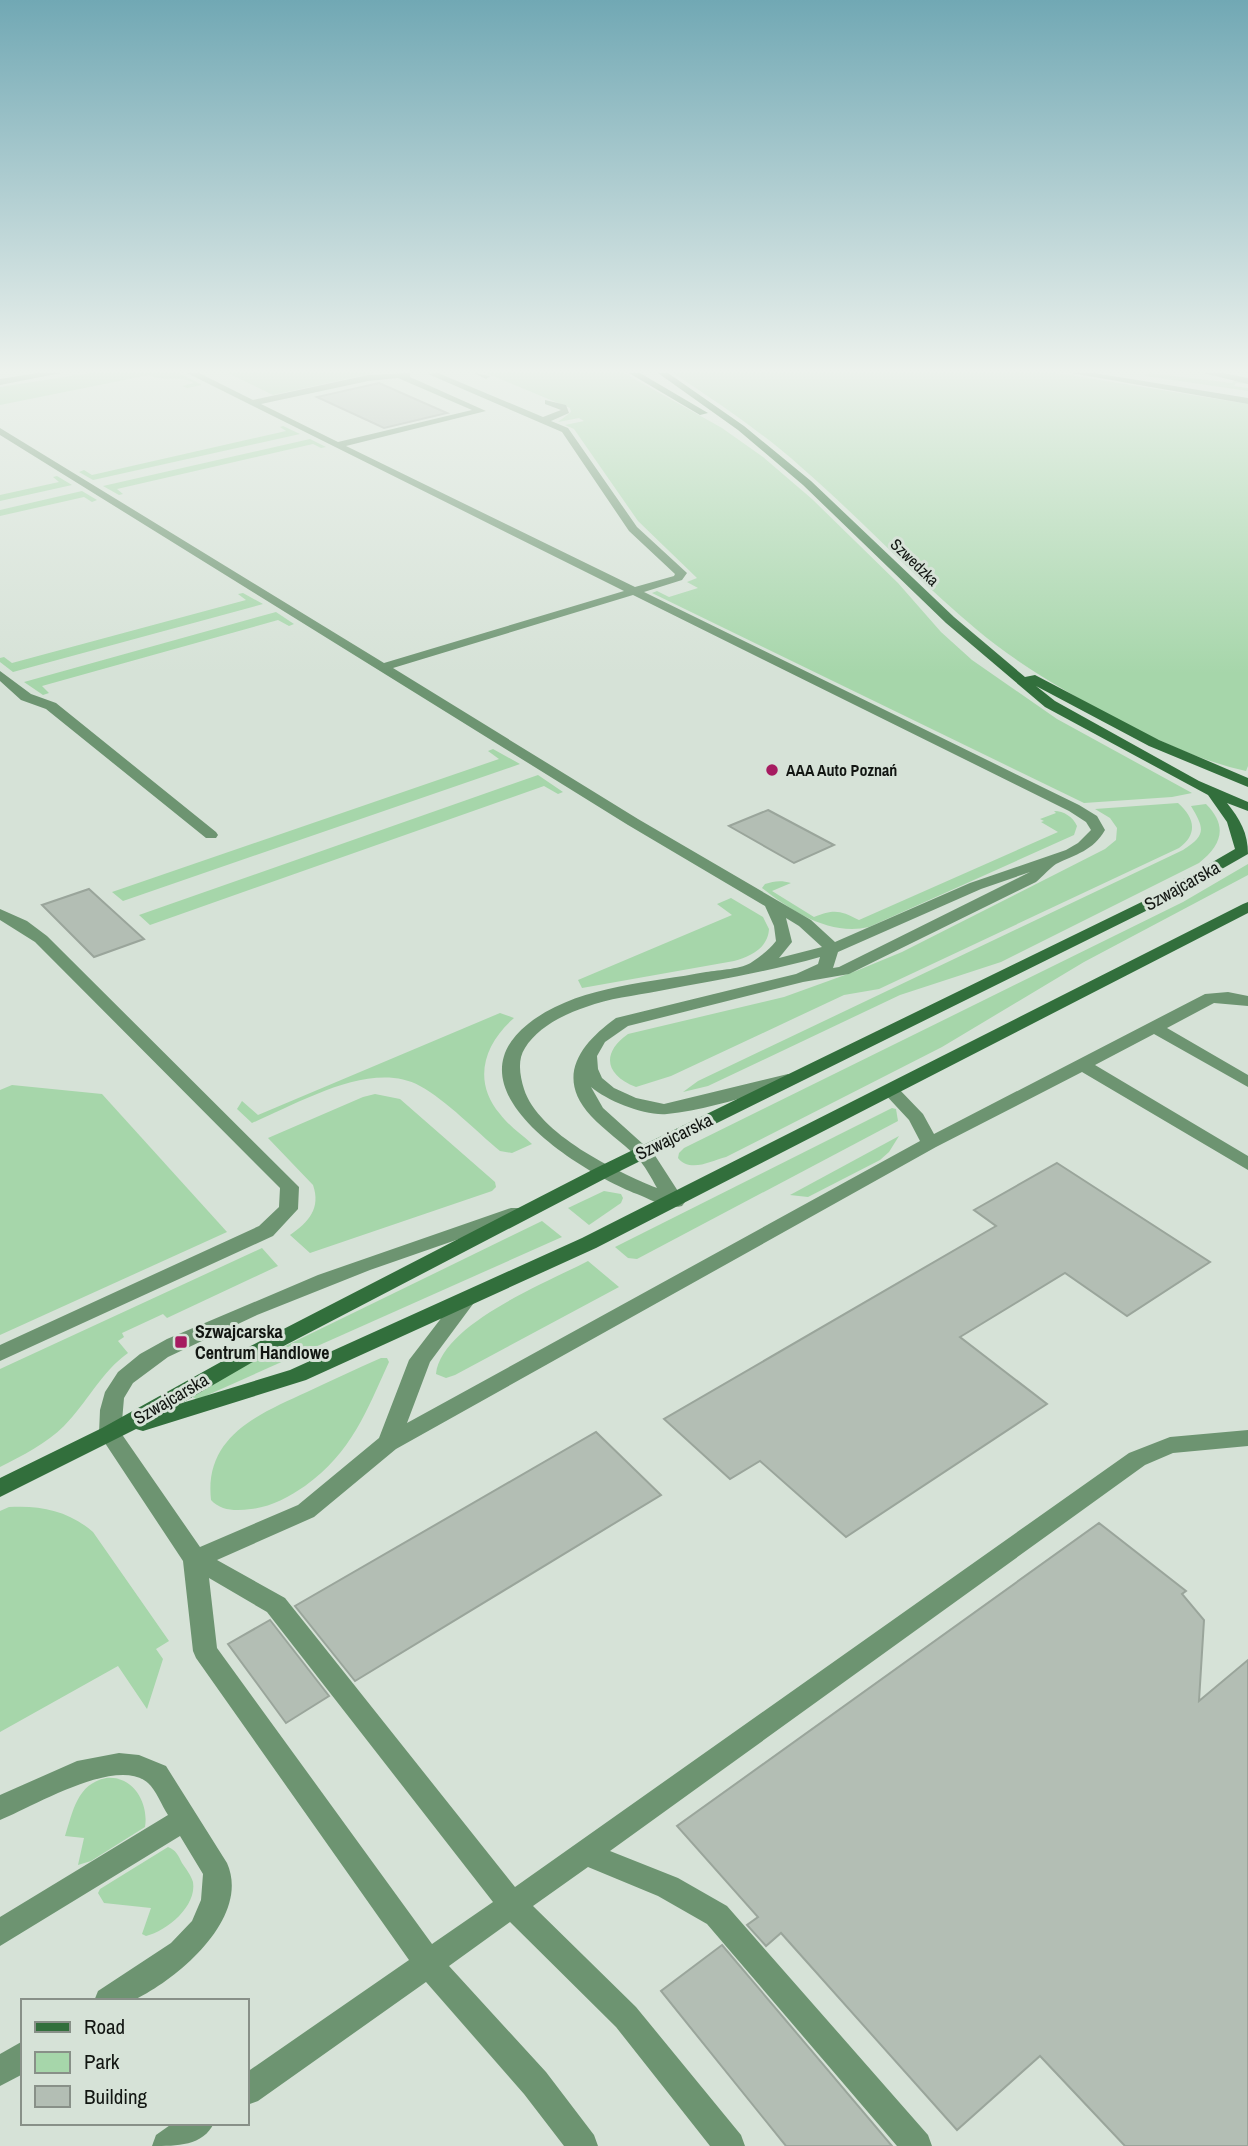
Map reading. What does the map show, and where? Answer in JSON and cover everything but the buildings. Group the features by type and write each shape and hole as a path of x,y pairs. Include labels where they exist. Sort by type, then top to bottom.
{"street":[{"path":"68,473 772,906 805,923 831,947"},
{"path":"395,473 1093,819 1098,830 1094,838 1051,861 1000,876 892,925 803,958 628,992 568,1007 544,1021 520,1041 510,1058 510,1083 538,1124 603,1172 675,1202"},
{"path":"383,667 678,578 681,573 633,529 595,473"},
{"name":"Szwedzka","path":"794,473 831,504 950,620 1060,710 1209,791 1248,807"},
{"name":"Szwedzka","path":"1003,662 1134,733 1245,780"},
{"path":"0,676 26,698 51,706 211,835"},
{"name":"Szwajcarska","path":"0,1488 110,1434 244,1358 603,1172 1159,899 1245,849 1234,821 1209,791"},
{"path":"675,1202 642,1153 590,1105 581,1085 580,1071 598,1039 622,1022 647,1014 802,977 843,971 1031,879 1051,861"},
{"path":"750,967 772,956 784,942 782,926 772,906"},
{"name":"Szwajcarska","path":"110,1434 298,1375 466,1300 675,1202 1248,906"},
{"path":"0,914 21,924 41,939 290,1187 288,1209 266,1231 0,1354"},
{"path":"802,977 825,967 831,947"},
{"path":"195,1559 306,1511 388,1443 930,1143 1085,1066 1211,998 1228,997 1248,1001"},
{"path":"1155,1028 1248,1082"},
{"path":"588,1056 589,1069 595,1081 608,1092 631,1102 664,1109 792,1079"},
{"path":"1085,1066 1248,1164"},
{"path":"891,1091 917,1118 930,1143"},
{"path":"541,1204 319,1280 180,1342 137,1367 118,1387 110,1413 110,1434 195,1559 276,1605 512,1905 626,2017 730,2146"},
{"path":"388,1443 420,1360 466,1300"},
{"path":"248,2089 512,1905 1137,1460 1170,1445 1248,1438"},
{"path":"195,1559 205,1651 428,1963 536,2083 583,2146"},
{"path":"0,1808 95,1768 143,1765 157,1774 217,1872 215,1900 202,1930 181,1953 111,1999"},
{"path":"0,1933 185,1819"},
{"path":"585,1853 668,1887 717,1915 917,2146"},
{"path":"0,2071 21,2057"},
{"path":"167,2146 196,2125"}],"green space":[{"path":"81,473 124,473 93,480"},
{"path":"160,473 186,473 117,489 123,494 119,495 103,486"},
{"path":"605,473 782,473 898,583 941,632 972,660 1057,719 1192,793 1172,797 1084,803 652,593 657,591 669,597 698,588 687,582 697,578 638,521"},
{"path":"807,473 1248,473 1246,771 1197,756 1149,735 1027,667 953,610"},
{"path":"57,476 72,485 0,501 0,495 59,482 53,477"},
{"path":"82,491 97,500 92,502 84,497 0,516 0,510"},
{"path":"243,593 263,604 13,672 0,662 0,658 4,657 12,663 246,600 238,594"},
{"path":"276,612 294,624 289,626 278,620 42,686 49,693 43,695 24,682"},
{"path":"493,749 520,764 123,901 112,892 499,759 488,751"},
{"path":"538,775 563,792 558,794 544,786 150,925 139,915"},
{"path":"1178,803 1188,814 1192,826 1192,832 1179,848 879,989 844,995 671,1076 636,1087 613,1070 610,1056 619,1041 628,1034 784,997 856,971 902,952 1105,849 1116,840 1117,828 1110,818 1095,809"},
{"path":"1206,804 1220,828 1213,849 1199,863 1001,962 900,995 708,1086 683,1092 698,1081 1183,850 1196,840 1201,831 1199,820 1191,806"},
{"path":"1054,811 1065,813 1073,820 1077,826 1074,835 869,927 854,929 826,925 799,913 762,888 765,884 775,882 791,883 772,891 814,917 837,912 859,920 1058,832 1040,819 1056,813"},
{"path":"1248,864 1248,875 1084,962 942,1047 726,1157 695,1165 688,1165 678,1158 684,1148 1183,902"},
{"path":"731,898 763,917 769,929 766,941 752,954 734,961 582,988 578,980 732,915 717,904"},
{"path":"500,1013 514,1018 495,1039 485,1063 484,1076 491,1101 500,1114 532,1144 512,1153 500,1151 430,1092 401,1079 380,1078 335,1087 252,1123 237,1109 242,1101 258,1115"},
{"path":"12,1085 102,1094 227,1232 0,1335 0,1090"},
{"path":"375,1094 400,1099 495,1182 496,1187 492,1191 310,1253 290,1235 312,1214 315,1201 313,1185 268,1138"},
{"path":"892,1108 896,1109 898,1121 637,1259 628,1258 615,1247"},
{"path":"899,1136 880,1160 808,1197 790,1195"},
{"path":"604,1191 621,1194 621,1203 589,1225 568,1208"},
{"path":"542,1221 562,1237 201,1398 191,1396 195,1390"},
{"path":"262,1248 278,1266 167,1318 163,1314 122,1333 124,1337 118,1341 128,1353 102,1378 72,1417 42,1444 0,1467 0,1369"},
{"path":"588,1261 619,1287 455,1375 446,1378 436,1374 442,1356 456,1338 476,1322 524,1293"},
{"path":"381,1358 387,1358 389,1362 365,1414 346,1445 321,1473 286,1498 258,1508 229,1509 211,1500 211,1478 216,1459 238,1430 271,1409"},
{"path":"9,1507 54,1511 74,1519 93,1532 169,1641 156,1649 163,1659 147,1709 118,1666 0,1732 0,1511"},
{"path":"106,1778 124,1781 137,1792 142,1800 145,1827 91,1861 78,1865 84,1838 65,1836 71,1817 82,1792 96,1781"},
{"path":"168,1847 176,1853 190,1874 193,1891 179,1916 163,1929 146,1936 142,1934 151,1908 104,1903 98,1893 100,1889"}],"place":[{"name":"AAA Auto Poznań","path":"772,770"},
{"name":"Szwajcarska Centrum Handlowe","path":"181,1342"}]}
